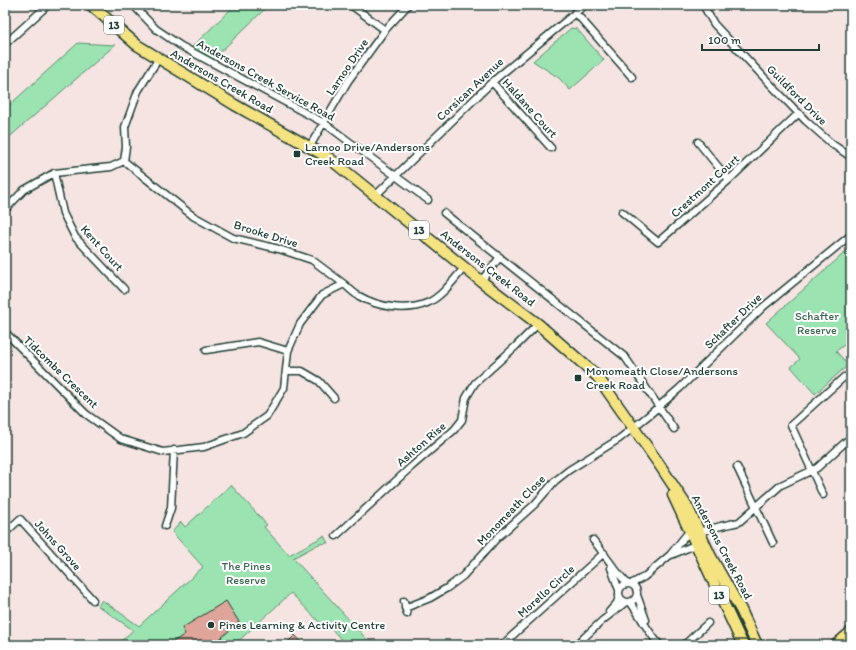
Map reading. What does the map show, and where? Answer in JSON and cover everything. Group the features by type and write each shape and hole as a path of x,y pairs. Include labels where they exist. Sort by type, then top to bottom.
{"main road":[{"name":"Andersons Creek Road","path":"91,5 137,46 329,158 481,281 538,324 597,376 688,508 697,535 743,645"},
{"name":"Andersons Creek Road","path":"697,535 741,610 757,645"},
{"path":"836,645 851,632"}],"street":[{"path":"5,44 48,5"},
{"name":"Andersons Creek Service Road","path":"134,5 156,30 181,46 324,123 428,200"},
{"path":"351,5 385,30"},
{"name":"Larnoo Drive","path":"310,146 348,81 385,30 408,5"},
{"name":"Corsican Avenue","path":"376,195 492,82 585,5"},
{"name":"Guildford Drive","path":"703,5 714,24 799,113 832,144 851,157"},
{"path":"575,12 632,77"},
{"path":"5,210 24,190 54,174 111,167 124,161 126,147 125,127 138,91 159,58"},
{"name":"Haldane Court","path":"492,82 551,148"},
{"name":"Crestmont Court","path":"622,212 658,242 729,180 799,113"},
{"path":"698,142 729,180"},
{"name":"Brooke Drive","path":"124,161 149,182 200,220 233,238 279,249 312,260 344,284"},
{"name":"Kent Court","path":"54,174 63,213 75,237 124,289"},
{"path":"444,213 625,357 674,429"},
{"name":"Schafter Drive","path":"634,428 680,388 763,307 851,235"},
{"path":"481,281 500,257"},
{"path":"344,284 358,296 381,305 408,308 428,303 444,291 465,267"},
{"name":"Tidcombe Crescent","path":"7,337 86,414 121,439 163,452 204,447 243,432 267,416 284,388 288,351 300,324 322,295 344,284"},
{"name":"Ashton Rise","path":"336,536 411,467 454,430 462,420 466,398 475,383 538,324"},
{"path":"206,350 258,342 288,351"},
{"path":"286,371 302,372 319,381 334,398"},
{"path":"823,495 791,425 844,377"},
{"name":"Monomeath Close","path":"405,607 430,598 463,576 497,538 535,504 555,481 569,470 634,428"},
{"path":"603,620 617,603 622,585 629,584 644,577 697,535 721,526 739,522 781,485 817,468 851,438"},
{"path":"165,526 171,508 174,450"},
{"path":"738,467 773,543"},
{"name":"Johns Grove","path":"5,533 20,519 94,600"},
{"path":"670,556 685,548 697,535"},
{"path":"593,540 610,562 637,592 649,630"},
{"name":"Morello Circle","path":"502,645 604,553"},
{"path":"610,562 622,600 628,602 639,613 660,645"},
{"path":"576,645 603,620 634,599 644,577"},
{"path":"684,645 708,623"}],"green space":[{"path":"235,5 269,5 210,62 189,50"},
{"path":"571,28 577,29 604,60 570,90 559,78 533,61"},
{"path":"78,43 115,45 5,141 5,109"},
{"name":"Schafter Reserve","path":"851,247 851,340 836,351 848,365 815,394 791,367 800,359 766,323"},
{"name":"The Pines Reserve","path":"231,485 267,525 264,527 289,555 324,536 328,543 319,544 293,558 372,645 346,645 330,627 327,630 291,593 234,645 117,645 133,630 98,606 102,600 139,626 203,567 172,532 181,522 185,527"}],"building":[{"name":"Pines Learning & Activity Centre","path":"226,601 239,622 213,645 169,645 185,634 182,628"},
{"path":"295,635 304,645 285,645"}],"place":[{"name":"Larnoo Drive/Andersons Creek Road","path":"297,154"},
{"name":"Monomeath Close/Andersons Creek Road","path":"578,378"},
{"name":"Pines Learning & Activity Centre","path":"211,625"}]}
